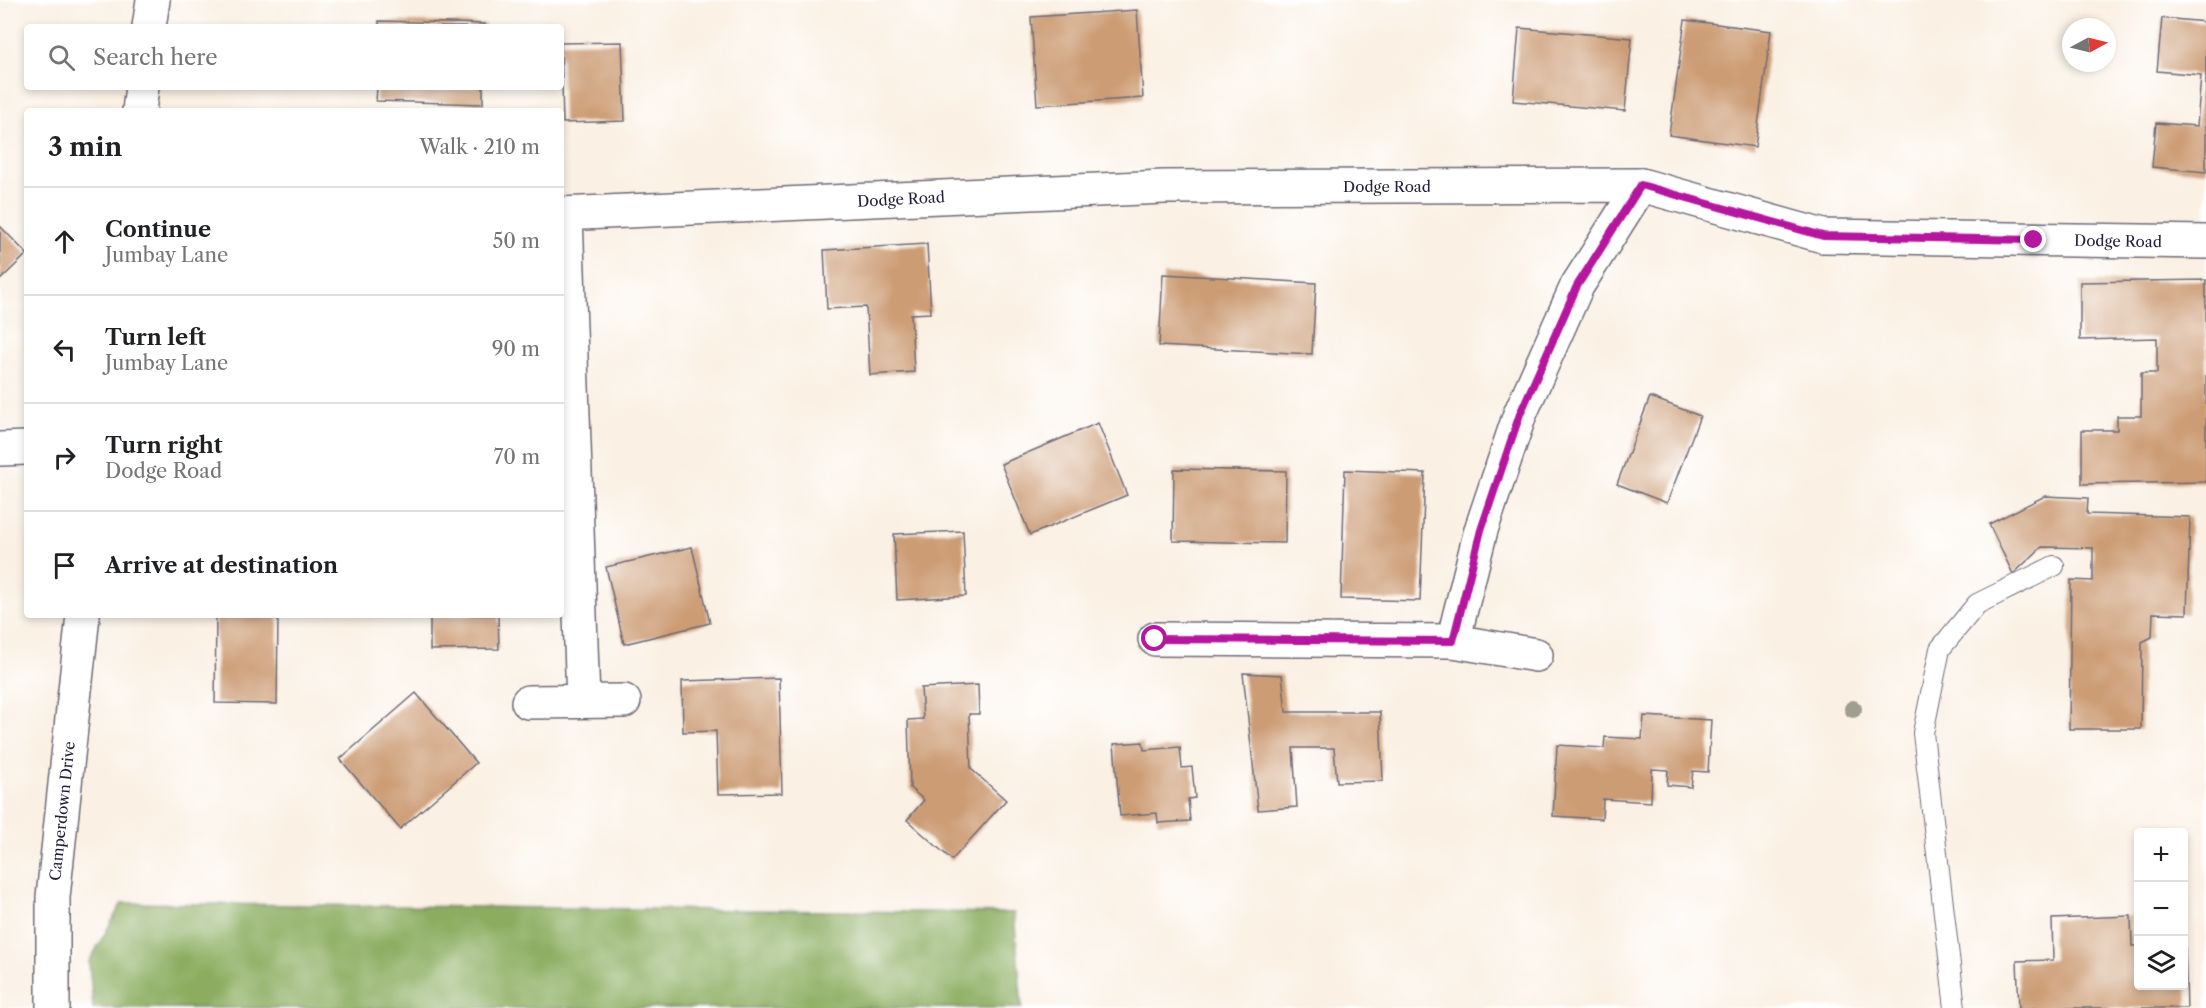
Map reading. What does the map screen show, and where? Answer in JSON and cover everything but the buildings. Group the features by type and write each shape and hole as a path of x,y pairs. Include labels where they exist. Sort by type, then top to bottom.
{"street":[{"path":"149,24 153,0"},
{"path":"139,108 142,90"},
{"path":"1453,641 1481,530 1520,414 1577,286 1641,185"},
{"name":"Dodge Road","path":"564,214 1164,187 1641,185 1823,236 2206,242"},
{"path":"564,238 583,701"},
{"path":"0,449 24,448"},
{"name":"Camperdown Drive","path":"53,1008 53,897 83,618"},
{"path":"1155,639 1453,641 1536,655"},
{"path":"528,702 624,701"}],"lane":[{"path":"1955,1008 1923,733 1940,649 1977,604 2054,566"}],"green space":[{"path":"122,903 1014,913 1022,1008 93,1008 89,962"}],"route":[{"path":"1155,639 1453,641 1481,530 1520,414 1577,286 1641,185 1823,236 2034,240"}]}
